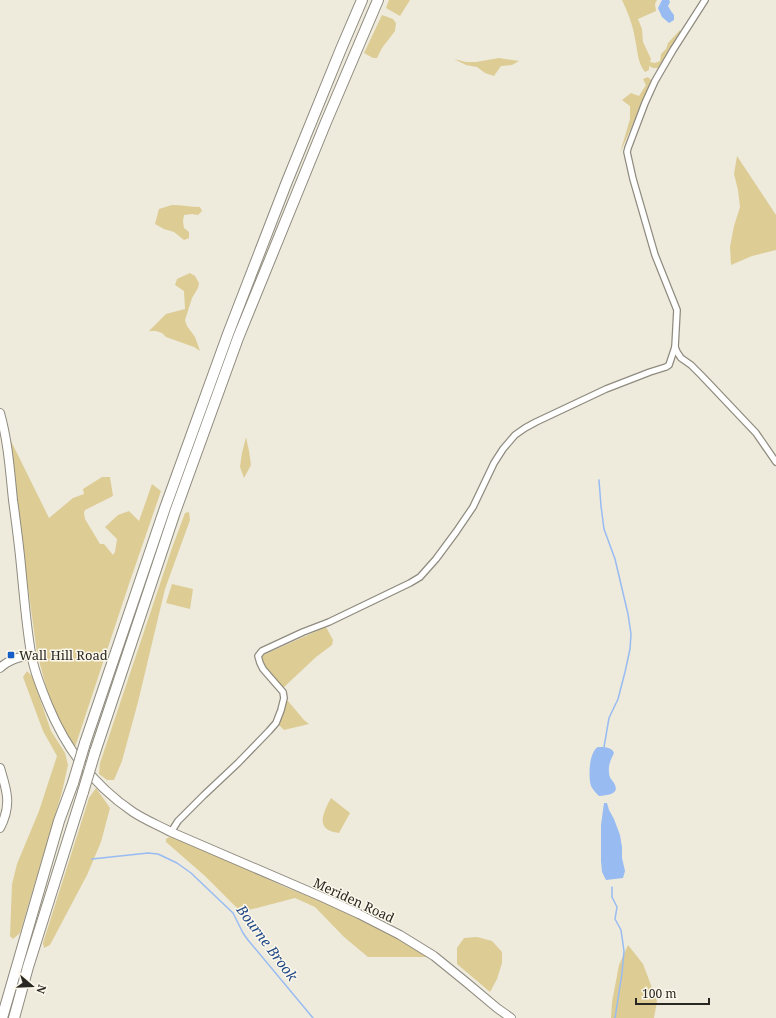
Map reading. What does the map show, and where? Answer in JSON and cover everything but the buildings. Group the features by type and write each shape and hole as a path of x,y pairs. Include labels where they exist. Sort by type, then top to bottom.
{"highway":[{"path":"2,1018 59,821 165,508 226,341 286,184 362,0"},
{"path":"14,1018 28,967 95,752 172,520 238,338 326,122 378,0"}],"main road":[{"name":"Meriden Road","path":"0,413 5,436 10,474 31,654 39,685 54,720 69,747 84,768 117,800 134,812 171,832 359,914 400,935 434,956 496,1008 511,1018"},
{"path":"0,668 4,664 16,658 31,654"},
{"path":"0,768 7,793 8,805 6,818 0,828"}],"street":[{"path":"669,365 675,347 677,310 655,255 633,179 627,152 645,103 655,81 705,0"},
{"path":"675,347 681,358 702,376 756,433 776,462"},
{"path":"171,832 178,821 238,763 276,723 284,698 282,692 260,663 258,656 262,651 329,622 420,577 436,559 473,507 494,463 503,449 515,435 525,428 606,389 666,367 681,358"}],"shaded area":[{"path":"389,0 410,0 400,16 386,8"},
{"path":"622,0 657,0 655,4 656,11 638,19 642,29 643,42 651,59 650,62 655,63 660,61 661,54 666,49 668,43 680,30 681,33 663,65 658,68 649,66 649,70 645,72 642,68 632,24"},
{"path":"382,15 393,19 396,23 395,31 382,48 377,58 373,58 364,53"},
{"path":"499,58 519,61 512,65 501,66 494,76 485,73 477,67 466,65 454,59 466,62 476,62"},
{"path":"648,77 651,80 651,83 620,153 630,119 630,106 622,100 631,93 639,96 646,85 643,79"},
{"path":"737,156 776,215 776,250 752,256 731,265 730,247 734,226 740,207 734,174"},
{"path":"172,205 200,207 202,211 198,215 184,215 184,228 189,232 189,238 184,240 174,232 155,224 159,209"},
{"path":"190,273 195,276 199,283 198,288 192,298 185,320 187,326 195,337 200,351 194,347 166,337 162,333 149,331 166,314 185,309 184,291 175,285 177,279"},
{"path":"246,437 251,465 244,478 240,467"},
{"path":"8,441 11,441 49,518 73,498 84,494 83,489 102,477 110,477 113,496 85,510 84,513 85,519 100,544 104,544 113,555 115,552 117,539 105,527 118,515 129,511 139,521 152,484 161,491 75,747 61,726 51,705 37,653"},
{"path":"189,512 190,520 165,589 138,702 122,761 114,780 107,780 99,774 100,763 172,548 185,513"},
{"path":"172,584 193,589 190,609 166,603"},
{"path":"326,627 333,640 332,645 316,657 283,688 264,665 262,658 263,655"},
{"path":"27,671 32,676 51,731 65,753 68,765 62,792 20,933 13,939 10,936 12,884 17,864 39,811 57,756 43,731 23,677"},
{"path":"288,701 309,724 284,730 278,724 285,702"},
{"path":"96,788 110,808 101,842 87,875 50,945 44,948 43,943 89,798"},
{"path":"331,798 350,813 339,833 331,831 323,825 323,815"},
{"path":"171,836 382,929 428,957 368,957 344,937 315,907 295,898 241,912 205,876 166,842 166,839"},
{"path":"477,937 492,941 502,952 502,963 497,979 490,992 457,964 457,948 464,938"},
{"path":"628,945 643,964 657,1001 654,1018 611,1018 612,1002 619,965"}],"water":[{"path":"662,0 669,0 670,2 668,6 674,15 674,20 669,23 662,17 658,8"},
{"path":"598,747 610,748 614,753 610,762 609,774 616,787 616,790 609,795 599,796 591,786 591,759"},
{"path":"604,803 607,803 620,835 625,871 623,878 606,880 602,872 601,825"}],"waterway":[{"path":"599,480 604,529 615,559 628,614 631,634 630,649 625,672 618,699 609,718 604,747"},
{"name":"Bourne Brook","path":"92,859 148,853 158,854 177,863 191,873 233,913 248,940 313,1018"},
{"path":"612,887 612,897 617,907 615,919 621,930 624,951 615,1018"}],"place":[{"name":"Wall Hill Road","path":"11,655"}]}
